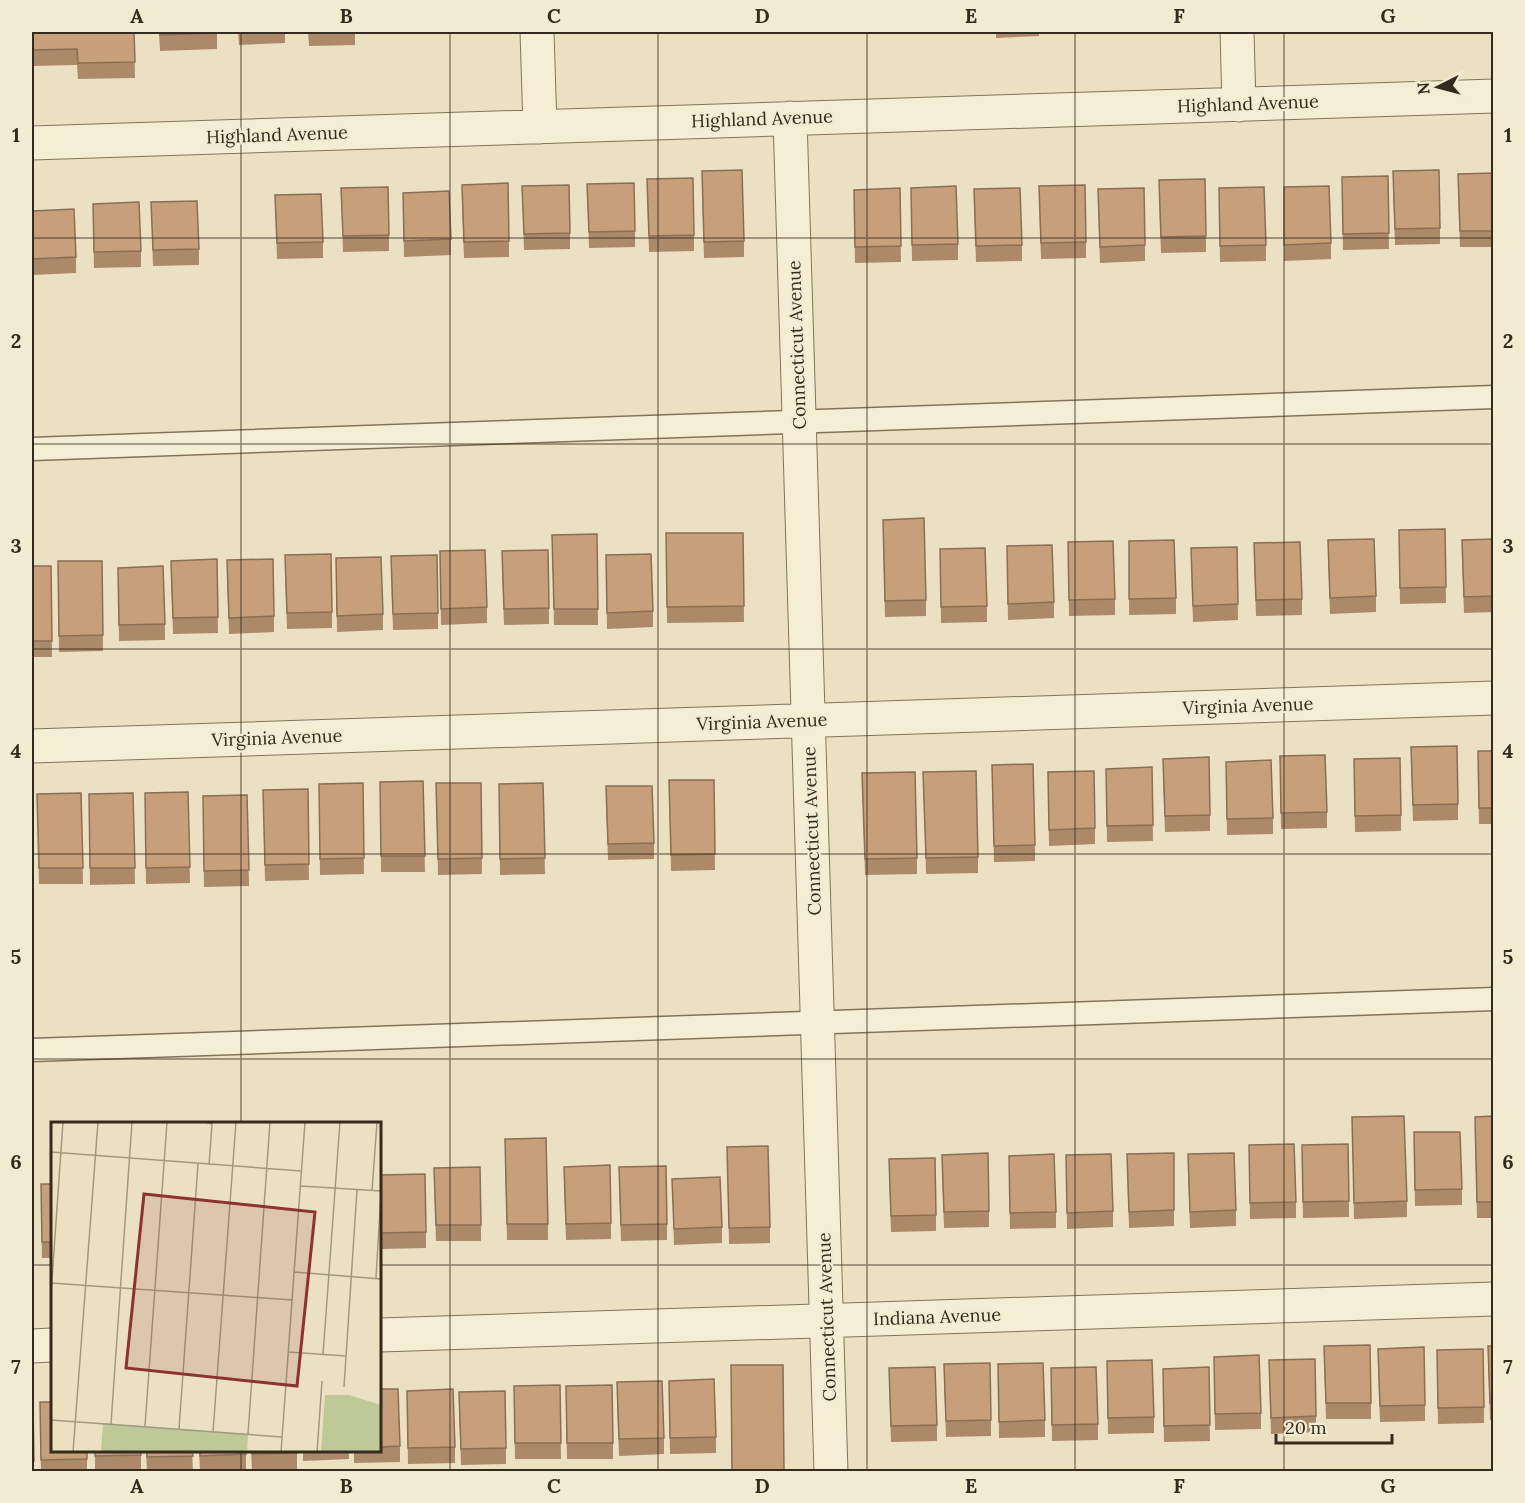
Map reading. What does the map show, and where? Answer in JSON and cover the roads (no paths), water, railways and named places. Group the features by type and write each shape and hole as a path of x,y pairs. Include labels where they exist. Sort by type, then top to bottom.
{"street":[{"path":"537,32 540,127"},
{"path":"1237,32 1239,105"},
{"name":"Highland Avenue","path":"32,143 1494,96"},
{"name":"Connecticut Avenue","path":"790,118 831,1472"},
{"name":"Virginia Avenue","path":"32,746 1494,698"},
{"name":"Indiana Avenue","path":"381,1335 1494,1299"},
{"path":"32,1346 51,1345"}],"lane":[{"path":"32,448 1494,397"},
{"path":"32,1050 1494,999"}]}
